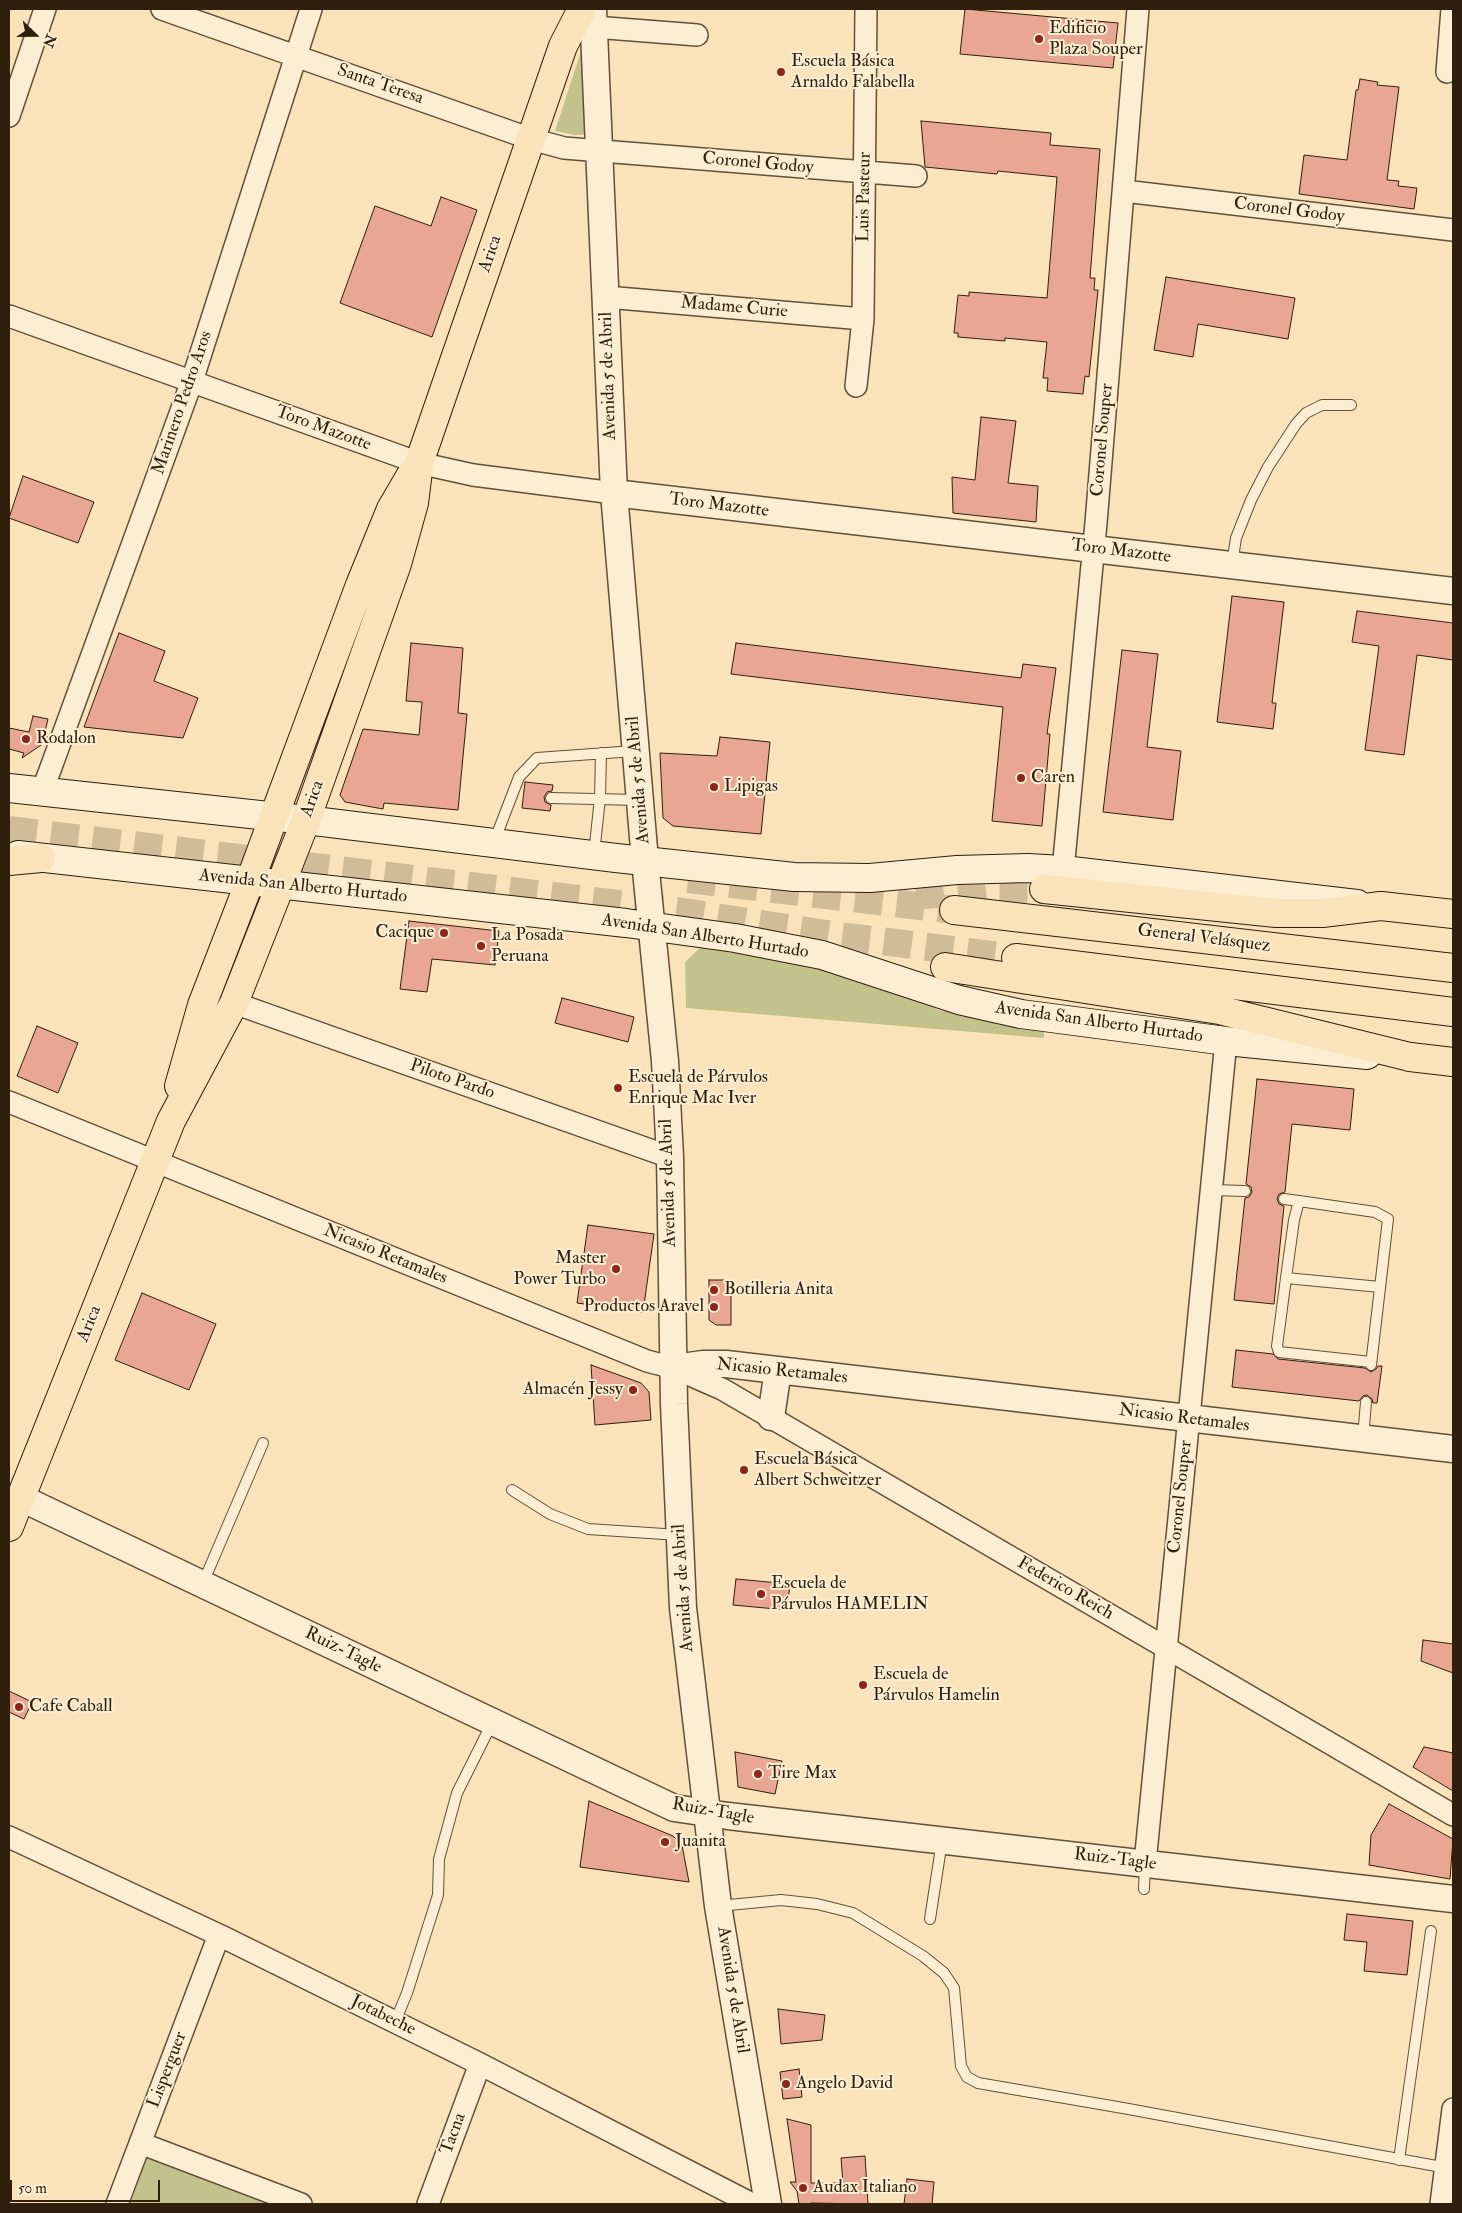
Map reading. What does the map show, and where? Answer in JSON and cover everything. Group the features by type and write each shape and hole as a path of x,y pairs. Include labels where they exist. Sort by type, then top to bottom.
{"main road":[{"path":"563,46 564,9"},
{"path":"563,46 590,15"},
{"name":"Arica","path":"171,1121 234,1003 306,820 397,564 414,503 419,463 563,46"},
{"name":"Arica","path":"9,1527 15,1495 156,1162 171,1121 182,1074 202,1005 383,527 400,492 419,463"},
{"path":"9,788 306,820 737,872 832,878 870,878 988,868 1063,870 1453,914"},
{"name":"Avenida San Alberto Hurtado","path":"9,854 652,926 796,949 856,966 959,1000 1013,1012 1079,1023 1226,1041 1453,1062"},
{"path":"9,861 41,858"},
{"path":"1044,889 1276,913 1322,913 1381,906"},
{"name":"General Velásquez","path":"954,910 1453,968"},
{"path":"1016,958 1453,1012"},
{"path":"944,967 1219,1010 1410,1057"}],"street":[{"path":"9,116 45,9"},
{"name":"Santa Teresa","path":"162,9 531,139 564,148 599,152"},
{"name":"Marinero Pedro Aros","path":"42,792 192,381 310,9"},
{"name":"Luis Pasteur","path":"856,386 863,318 866,172 866,9"},
{"name":"Coronel Souper","path":"1063,870 1094,548 1138,9"},
{"path":"1447,72 1452,9"},
{"path":"590,15 697,35"},
{"name":"Avenida 5 de Abril","path":"590,15 599,152 614,494 645,861 665,1061 670,1157 674,1368 683,1608 718,1906 768,2204"},
{"name":"Coronel Godoy","path":"599,152 916,176"},
{"name":"Coronel Godoy","path":"1124,191 1453,230"},
{"name":"Madame Curie","path":"606,297 863,318"},
{"name":"Toro Mazotte","path":"9,316 419,463 473,475 614,494 1453,591"},
{"name":"Piloto Pardo","path":"234,1003 670,1157"},
{"name":"Coronel Souper","path":"1145,1876 1226,1041"},
{"name":"Nicasio Retamales","path":"9,1102 641,1359 674,1368 713,1364 778,1370 1453,1450"},
{"name":"Federico Reich","path":"674,1368 722,1389 1453,1815"},
{"path":"771,1418 778,1370"},
{"name":"Ruiz-Tagle","path":"15,1495 674,1808 942,1840 1145,1876 1453,1898"},
{"name":"Jotabeche","path":"9,1837 219,1935 480,2064 752,2204"},
{"name":"Lisperguer","path":"117,2204 219,1935"},
{"name":"Tacna","path":"428,2204 480,2064"},
{"path":"1442,2204 1448,2176 1453,2109"},
{"path":"140,2143 301,2204"}],"lane":[{"path":"1232,565 1236,538 1251,500 1268,467 1296,424 1306,413 1322,405 1351,405"},
{"path":"494,843 520,777 537,758 636,751"},
{"path":"594,855 600,798 601,753"},
{"path":"512,800 523,798"},
{"path":"551,798 640,800"},
{"path":"1212,1190 1245,1192"},
{"path":"1284,1199 1299,1201 1375,1212 1388,1219 1371,1364 1280,1352 1277,1346 1294,1220 1299,1201"},
{"path":"1286,1278 1380,1287"},
{"path":"1363,1439 1366,1402"},
{"path":"203,1584 263,1444"},
{"path":"512,1490 550,1514 588,1529 680,1535"},
{"path":"395,2022 407,1994 438,1896 439,1859 457,1793 492,1722"},
{"path":"930,1919 942,1840"},
{"path":"718,1906 781,1900 817,1904 853,1913 923,1956 944,1973 954,1988 961,2066 967,2077 978,2083 1399,2160 1448,2176"},
{"path":"1399,2160 1431,1931"}],"shaded area":[{"path":"587,33 590,134 575,135 555,131"},
{"path":"705,943 755,948 900,990 938,1010 1044,1027 1044,1038 686,1008 685,962"},
{"path":"148,2154 282,2204 130,2204"}],"building":[{"name":"Edificio Plaza Souper","path":"965,9 1118,23 1113,68 960,54"},
{"path":"1360,79 1378,82 1377,85 1399,87 1387,180 1399,181 1398,186 1417,188 1414,209 1299,194 1304,155 1347,160 1356,90 1358,90"},
{"path":"921,121 1051,133 1050,145 1100,149 1090,278 1095,278 1094,290 1098,290 1089,377 1085,376 1083,394 1047,391 1048,378 1043,378 1047,342 1005,338 1005,341 958,337 958,333 954,333 958,295 969,296 969,292 1047,298 1057,177 998,171 997,174 925,167"},
{"path":"441,197 477,210 432,337 340,303 375,206 431,226"},
{"path":"1166,277 1295,298 1288,339 1198,324 1193,357 1154,350"},
{"path":"981,417 1016,421 1008,483 1038,486 1036,522 953,513 952,477 975,480"},
{"path":"23,476 94,502 78,543 9,518"},
{"path":"1232,596 1284,602 1272,703 1276,703 1273,729 1217,722"},
{"path":"1357,611 1453,623 1453,660 1417,655 1404,755 1365,750 1379,646 1352,642"},
{"path":"119,633 165,651 154,681 198,698 183,738 84,727"},
{"path":"411,643 463,648 458,713 467,714 458,810 384,803 383,809 345,802 340,795 363,729 419,735 422,702 406,701"},
{"path":"736,643 1021,678 1023,664 1056,668 1047,734 1050,734 1042,826 992,821 1003,707 731,674"},
{"path":"1122,650 1158,654 1147,747 1181,751 1173,820 1103,812"},
{"name":"Rodalon","path":"33,716 48,719 44,736 49,737 47,741 22,758 24,753 9,749 9,728 29,732"},
{"name":"Lipigas","path":"720,737 770,742 761,834 673,826 663,818 660,753 717,756"},
{"path":"525,782 553,785 552,791 547,792 544,797 545,802 551,805 550,811 522,808"},
{"path":"409,921 499,931 495,965 432,959 427,992 400,989"},
{"path":"562,998 634,1017 628,1042 555,1023"},
{"path":"37,1026 78,1043 58,1093 17,1076"},
{"path":"1257,1079 1354,1089 1350,1130 1292,1124 1285,1192 1279,1194 1277,1199 1279,1204 1284,1206 1274,1304 1234,1300 1245,1198 1249,1197 1252,1192 1251,1187 1246,1184"},
{"name":"Master Power Turbo","path":"588,1225 654,1234 643,1312 577,1303"},
{"path":"709,1280 731,1280 731,1325 716,1325 709,1320"},
{"path":"142,1293 216,1324 189,1390 115,1360"},
{"path":"1236,1350 1273,1354 1278,1359 1365,1368 1371,1372 1378,1366 1382,1366 1377,1403 1373,1403 1372,1399 1367,1395 1363,1396 1359,1401 1232,1387"},
{"path":"591,1365 641,1383 649,1392 651,1420 595,1425"},
{"name":"Escuela de Párvulos HAMELIN","path":"736,1579 790,1584 787,1610 733,1605"},
{"path":"1423,1640 1453,1644 1453,1673 1421,1661"},
{"name":"Cafe Caball","path":"9,1691 32,1702 24,1719 9,1712"},
{"path":"1424,1747 1453,1753 1453,1791 1413,1767"},
{"name":"Tire Max","path":"735,1752 782,1761 775,1794 738,1787"},
{"path":"589,1801 673,1836 682,1845 689,1882 580,1867"},
{"path":"1389,1804 1453,1839 1450,1879 1369,1865 1371,1835"},
{"path":"1347,1914 1413,1921 1407,1975 1364,1971 1367,1942 1344,1940"},
{"path":"778,2009 825,2015 822,2040 781,2044"},
{"path":"799,2069 802,2097 783,2099 780,2072"},
{"path":"787,2119 811,2125 811,2183 843,2183 841,2158 865,2156 868,2204 799,2204 797,2191 790,2182 796,2182"},
{"path":"907,2179 934,2182 932,2204 904,2204"}],"tunnel":[{"path":"9,830 677,911 832,935 1016,958"},
{"path":"688,879 954,910"},
{"path":"916,896 990,888 1044,889"}],"place":[{"name":"Edificio Plaza Souper","path":"1039,39"},
{"name":"Escuela Básica Arnaldo Falabella","path":"781,72"},
{"name":"Rodalon","path":"26,739"},
{"name":"Caren","path":"1021,778"},
{"name":"Lipigas","path":"714,787"},
{"name":"Cacique","path":"444,933"},
{"name":"La Posada Peruana","path":"481,946"},
{"name":"Escuela de Párvulos Enrique Mac Iver","path":"618,1088"},
{"name":"Master Power Turbo","path":"616,1269"},
{"name":"Botilleria Anita","path":"714,1290"},
{"name":"Productos Aravel","path":"714,1307"},
{"name":"Almacén Jessy","path":"633,1390"},
{"name":"Escuela Básica Albert Schweitzer","path":"744,1470"},
{"name":"Escuela de Párvulos HAMELIN","path":"761,1594"},
{"name":"Escuela de Párvulos Hamelin","path":"863,1685"},
{"name":"Cafe Caball","path":"19,1707"},
{"name":"Tire Max","path":"758,1774"},
{"name":"Juanita","path":"665,1842"},
{"name":"Angelo David","path":"786,2084"},
{"name":"Audax Italiano","path":"803,2188"}]}
